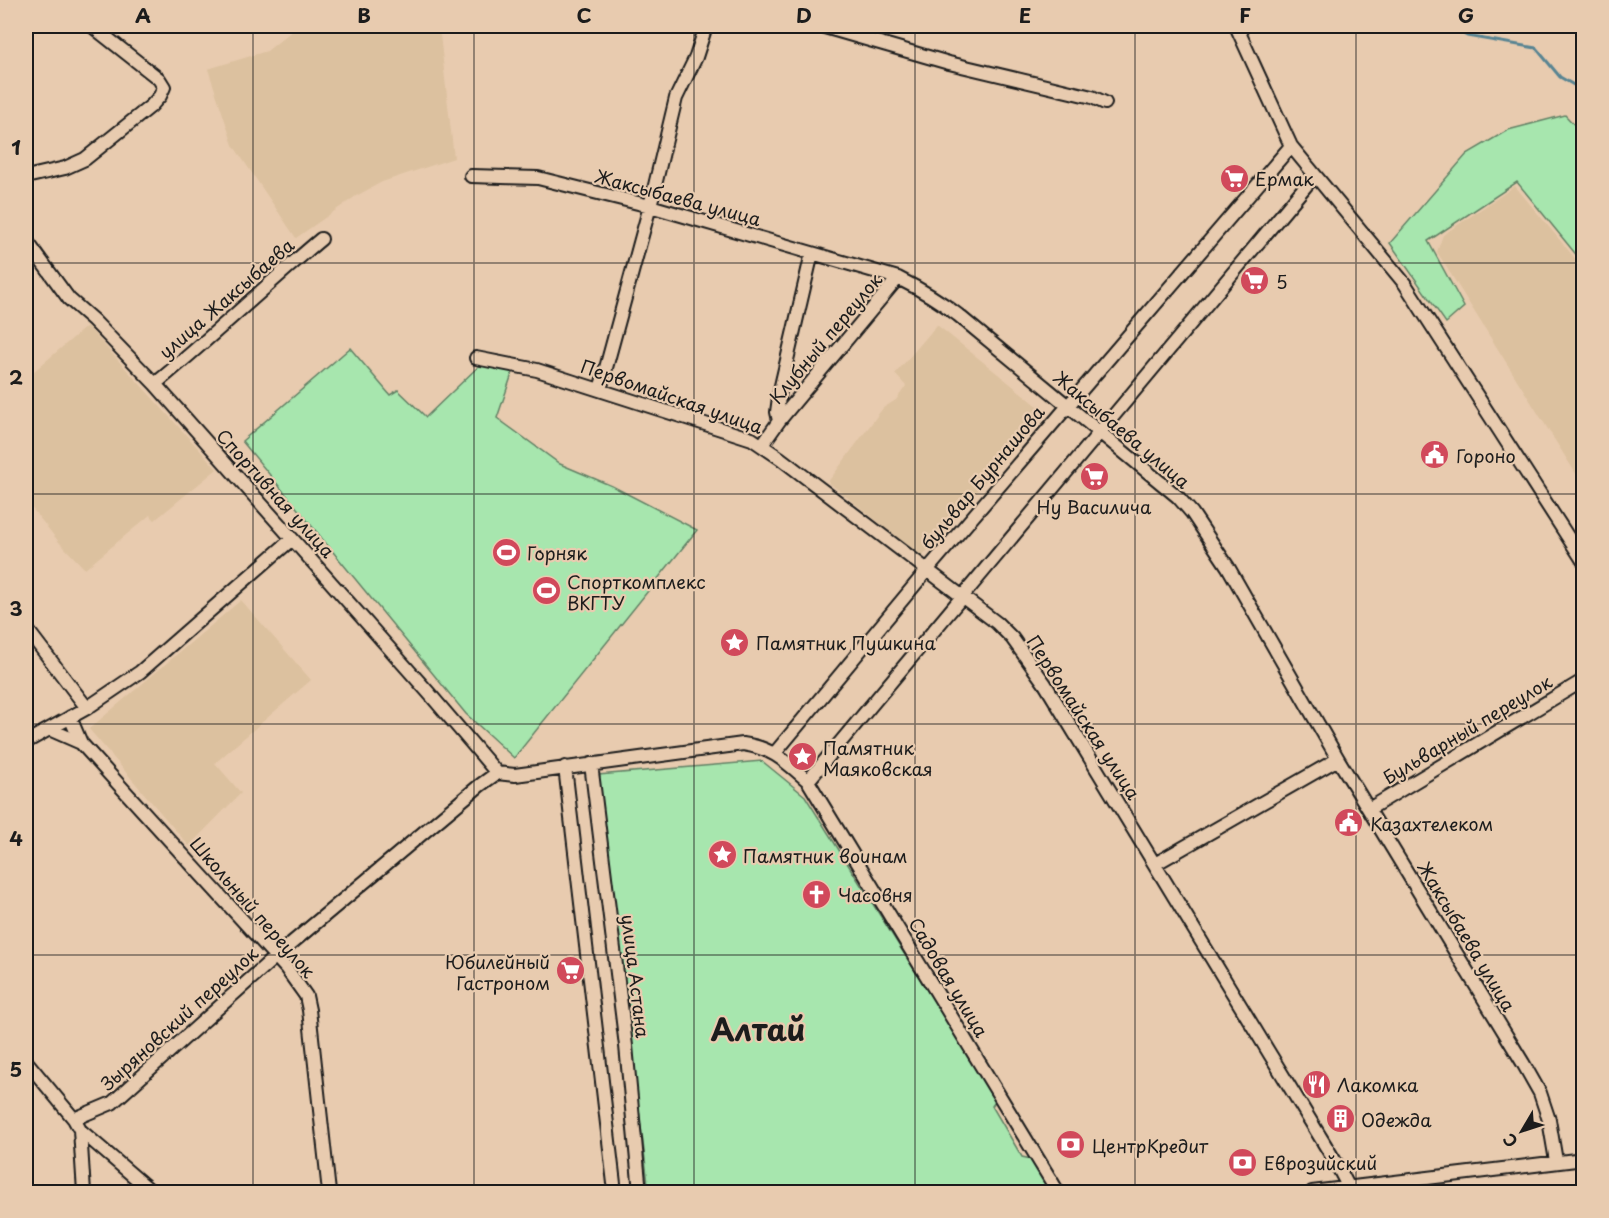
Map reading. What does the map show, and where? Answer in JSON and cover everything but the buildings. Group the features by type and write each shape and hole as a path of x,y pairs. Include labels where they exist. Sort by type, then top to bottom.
{"street":[{"path":"28,178 65,168 85,159 151,106 164,87 159,79 92,26"},
{"path":"600,390 650,206 676,98 696,57 706,26"},
{"path":"820,26 949,63 1092,97 1105,103"},
{"path":"1236,26 1291,147 1405,284 1584,562"},
{"name":"бульвар Бурнашова","path":"776,753 1067,405 1291,147"},
{"name":"Жаксыбаева улица","path":"471,176 538,178 650,206 898,278 933,295 1178,497 1192,513 1228,567 1338,759 1540,1094 1549,1120 1556,1161"},
{"path":"808,781 1314,176"},
{"name":"улица Жаксыбаева","path":"154,384 202,345 261,290 321,239"},
{"name":"Спортивная улица","path":"26,240 69,299 93,320 154,384 428,692 497,773"},
{"name":"Клубный переулок","path":"779,421 777,412 780,390 812,253"},
{"name":"Клубный переулок","path":"762,445 779,421 898,278"},
{"name":"Первомайская улица","path":"476,358 537,370 752,439 997,623 1012,638 1045,684 1349,1188"},
{"path":"26,742 87,708 140,672 292,539"},
{"path":"26,628 87,708"},
{"name":"Бульварный переулок","path":"1369,809 1584,680"},
{"name":"Школьный переулок","path":"70,717 81,743 300,984 306,996 329,1192"},
{"path":"49,729 81,743"},
{"path":"497,773 515,775 743,744 758,746 776,753"},
{"name":"Садовая улица","path":"776,753 808,781 1058,1192"},
{"path":"1155,864 1338,759"},
{"name":"улица Астана","path":"591,764 626,1046 640,1192"},
{"path":"565,767 615,1192"},
{"name":"Зыряновский переулок","path":"77,1125 112,1103 275,957 497,773"},
{"path":"26,1061 77,1125 152,1192"},
{"path":"77,1125 84,1192"},
{"path":"1312,1192 1349,1188 1403,1187 1556,1161 1584,1159"}],"shaded area":[{"path":"298,26 439,26 454,158 382,182 356,196 296,238 233,145 208,69 267,51"},
{"path":"1515,186 1583,268 1583,485 1437,252 1443,235"},
{"path":"937,325 1044,411 922,557 828,482 883,408 896,400 906,386 895,374"},
{"path":"87,326 217,469 155,520 150,515 85,569 59,542 26,501 26,378"},
{"path":"241,600 311,680 215,763 241,793 189,846 89,729"}],"green space":[{"path":"1565,115 1583,134 1583,263 1517,182 1428,241 1464,307 1446,323 1390,243 1467,154 1508,130"},
{"name":"Горняк","path":"350,348 390,395 398,390 426,417 482,363 513,371 497,418 560,464 612,486 697,530 514,758 466,714 242,441"},
{"path":"762,761 805,796 996,1100 992,1106 1022,1157 1031,1159 1051,1192 649,1192 598,775"}],"waterway":[{"path":"1447,26 1467,36 1536,48 1560,77 1584,91"}],"place":[{"name":"Ермак","path":"1234,178"},
{"name":"5","path":"1255,281"},
{"name":"Гороно","path":"1435,455"},
{"name":"Ну Василича","path":"1094,477"},
{"name":"Горняк","path":"506,552"},
{"name":"Спорткомплекс ВКГТУ","path":"546,591"},
{"name":"Памятник Пушкина","path":"735,642"},
{"name":"Памятник Маяковская","path":"802,757"},
{"name":"Казахтелеком","path":"1349,823"},
{"name":"Памятник воинам","path":"722,855"},
{"name":"Часовня","path":"817,894"},
{"name":"Юбилейный Гастроном","path":"571,971"},
{"name":"Лакомка","path":"1316,1084"},
{"name":"Одежда","path":"1340,1119"},
{"name":"ЦентрКредит","path":"1071,1145"},
{"name":"Еврозийский","path":"1243,1162"}],"district":[{"name":"Алтай","path":"758,1028"}]}
